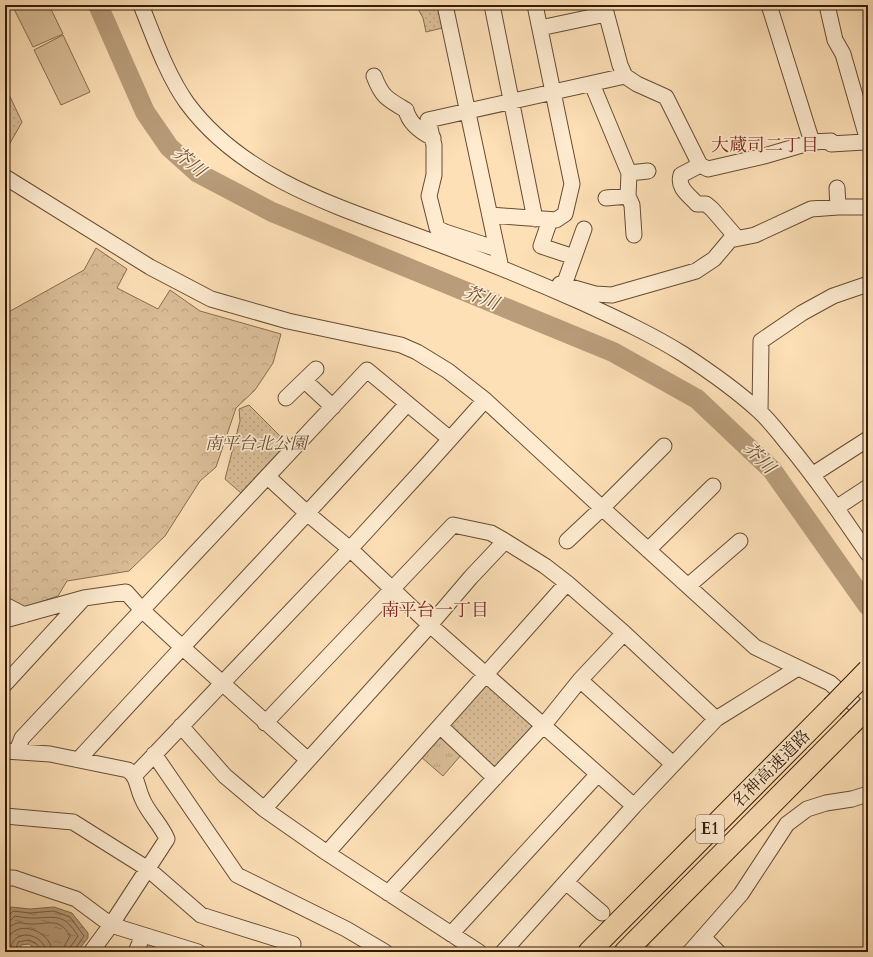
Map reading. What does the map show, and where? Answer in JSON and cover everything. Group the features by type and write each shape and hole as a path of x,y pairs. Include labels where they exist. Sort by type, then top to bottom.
{"highway":[{"name":"名神高速道路","path":"589,952 868,670"},
{"name":"名神高速道路","path":"625,952 859,720 868,707"}],"street":[{"path":"141,5 171,76 187,103 203,122 231,149 263,171 296,188 336,205 443,238 497,249"},
{"path":"445,5 501,268"},
{"path":"492,5 535,219"},
{"path":"490,215 556,220 565,214 572,184 535,5"},
{"path":"769,5 812,142"},
{"path":"540,28 605,10 620,65 625,76 637,84 666,97 700,165 708,169 764,156 812,142 831,141 831,144 868,142 843,54 835,40 827,5"},
{"path":"374,76 379,90 386,98 406,110 408,116 421,132 433,138"},
{"path":"625,76 428,120 434,144 434,175 429,196 437,228 443,238 501,268 533,280 623,321 682,353 723,382 760,412 812,475 868,554"},
{"path":"592,84 629,173 628,196 632,205 634,235"},
{"path":"700,165 681,175 679,181 682,188 697,204 706,204 712,209 737,238"},
{"path":"629,173 648,171"},
{"path":"5,177 150,267 210,299 288,321 401,345 417,352 447,370 485,400 732,628 755,647 830,683 859,720"},
{"path":"838,188 838,207"},
{"path":"606,198 628,196"},
{"path":"533,280 564,285 595,294 612,295 696,272 714,259 730,240 755,234 811,209 868,207"},
{"path":"550,220 541,246 574,257"},
{"path":"564,285 584,229"},
{"path":"760,412 761,341 802,312 833,296 868,284"},
{"path":"286,398 316,369"},
{"path":"11,751 367,370 450,439"},
{"path":"305,381 333,407"},
{"path":"134,776 350,549 485,400"},
{"path":"79,759 182,647 308,514 407,404"},
{"path":"812,475 868,439"},
{"path":"567,541 664,446"},
{"path":"268,477 308,514 350,549 430,625 634,806"},
{"path":"648,550 713,486"},
{"path":"836,508 868,488"},
{"path":"265,723 453,525 491,533 545,566 624,633 716,719"},
{"path":"264,809 430,625 471,576 505,541"},
{"path":"688,586 740,541"},
{"path":"327,853 567,584"},
{"path":"5,620 84,598 126,592 143,611 182,647 308,760"},
{"path":"5,684 84,598"},
{"path":"5,605 24,615"},
{"path":"388,893 543,726 580,680 624,633"},
{"path":"503,952 634,806 716,719 798,668"},
{"path":"580,680 673,764"},
{"path":"181,726 225,776 264,809 327,853 479,952"},
{"path":"440,726 495,778"},
{"path":"11,751 50,754 125,769 134,776 142,798 164,831 167,839 111,925 91,952"},
{"path":"154,754 237,875 346,929 385,952"},
{"path":"451,934 598,774"},
{"path":"690,952 741,894 787,824 807,809 826,803 852,799 868,794"},
{"path":"5,816 73,822 148,869 201,915 294,944 292,952"},
{"path":"5,878 14,878 76,899 111,925 198,952"},
{"path":"566,882 602,913"},
{"path":"136,952 143,935"},
{"path":"703,937 718,952"}],"green space":[{"path":"12,5 49,5 63,34 33,47"},
{"path":"416,5 441,5 446,27 426,32 423,18"},
{"path":"63,35 90,92 61,105 34,50"},
{"path":"5,86 22,122 9,145 5,146"},
{"path":"96,248 127,269 117,288 158,309 170,290 200,311 281,334 273,363 255,390 236,408 216,467 200,481 165,536 129,571 67,581 58,596 25,607 5,601 5,314 84,270"},
{"name":"南平台北公園","path":"249,405 287,443 241,493 225,479 240,421 239,409"},
{"path":"484,682 531,721 532,728 496,766 490,766 449,724"},
{"path":"437,735 461,755 443,776 420,756"}],"water":[{"path":"11,907 30,909 54,907 72,913 88,933 88,938 77,952 39,952 29,944 21,945 19,952 5,952 5,914"}],"waterway":[{"name":"芥川","path":"98,5 145,112 169,147 198,173 272,212 613,352 697,399 772,470 868,606"}],"tunnel":[{"path":"609,919 647,952"}],"district":[{"name":"大蔵司二丁目","path":"765,145"},
{"name":"南平台一丁目","path":"435,610"}]}
